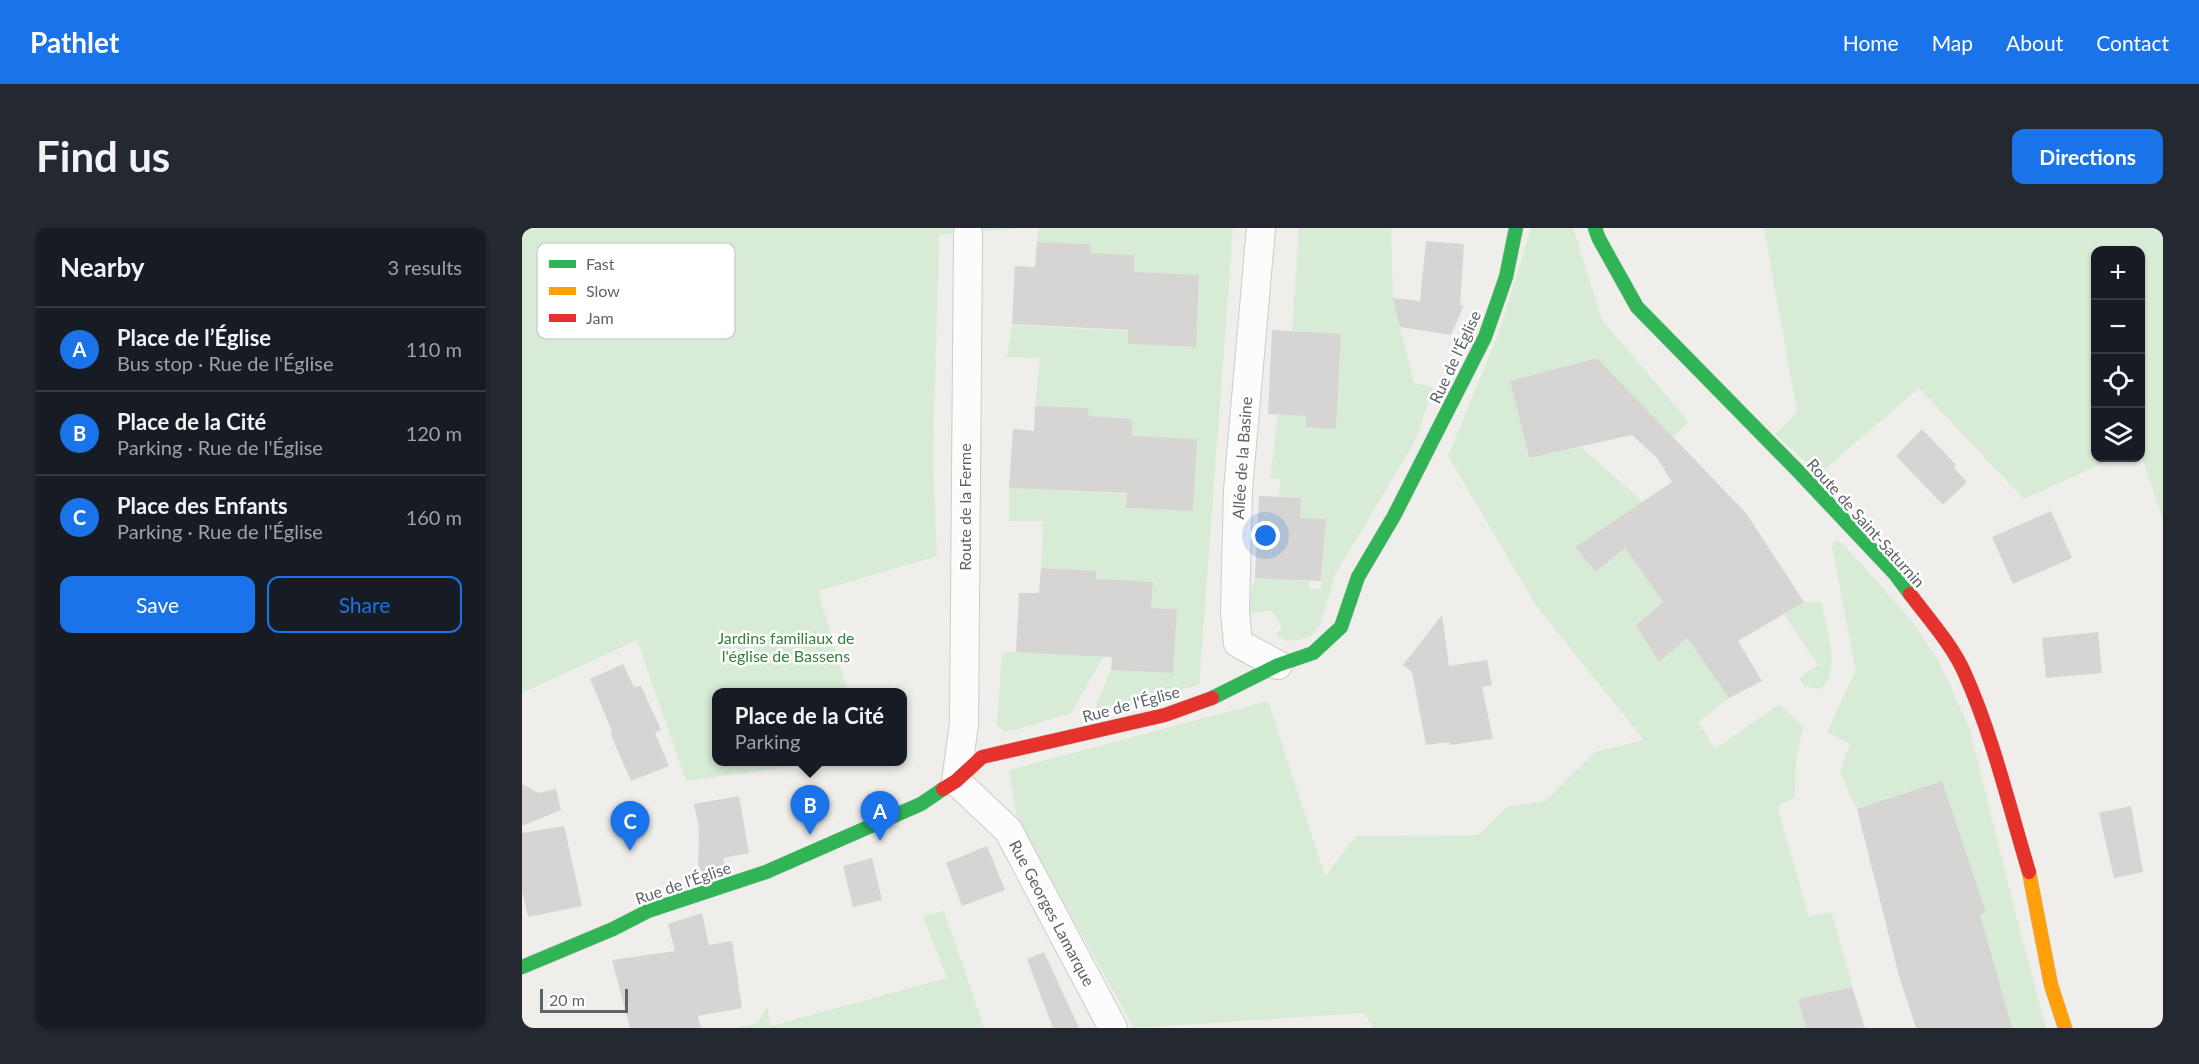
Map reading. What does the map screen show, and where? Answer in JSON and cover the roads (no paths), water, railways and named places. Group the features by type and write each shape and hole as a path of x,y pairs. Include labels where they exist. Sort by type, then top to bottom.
{"street":[{"name":"Allée de la Basine","path":"1261,228 1238,490 1235,612 1238,643 1278,665"},
{"name":"Rue de l'Église","path":"522,967 613,929 648,911 784,865 921,804 956,781 982,757 1165,715 1215,697 1278,665 1313,652 1341,627 1358,577 1394,516 1485,337 1506,277 1516,228"},
{"name":"Route de Saint-Saturnin","path":"1595,228 1637,307 1895,574 1935,627 1964,672 1990,742 2029,873 2051,985 2065,1028"},
{"name":"Route de la Ferme","path":"956,781 964,724 968,234"},
{"name":"Rue Georges Lamarque","path":"956,781 1008,830 1113,1028"}],"place":[{"name":"Place de la Cité","path":"810,835"},
{"name":"Place de l’Église","path":"880,841"},
{"name":"Place des Enfants","path":"630,851"}],"park label":[{"name":"Jardins familiaux de l'église de Bassens","path":"786,647"}]}
